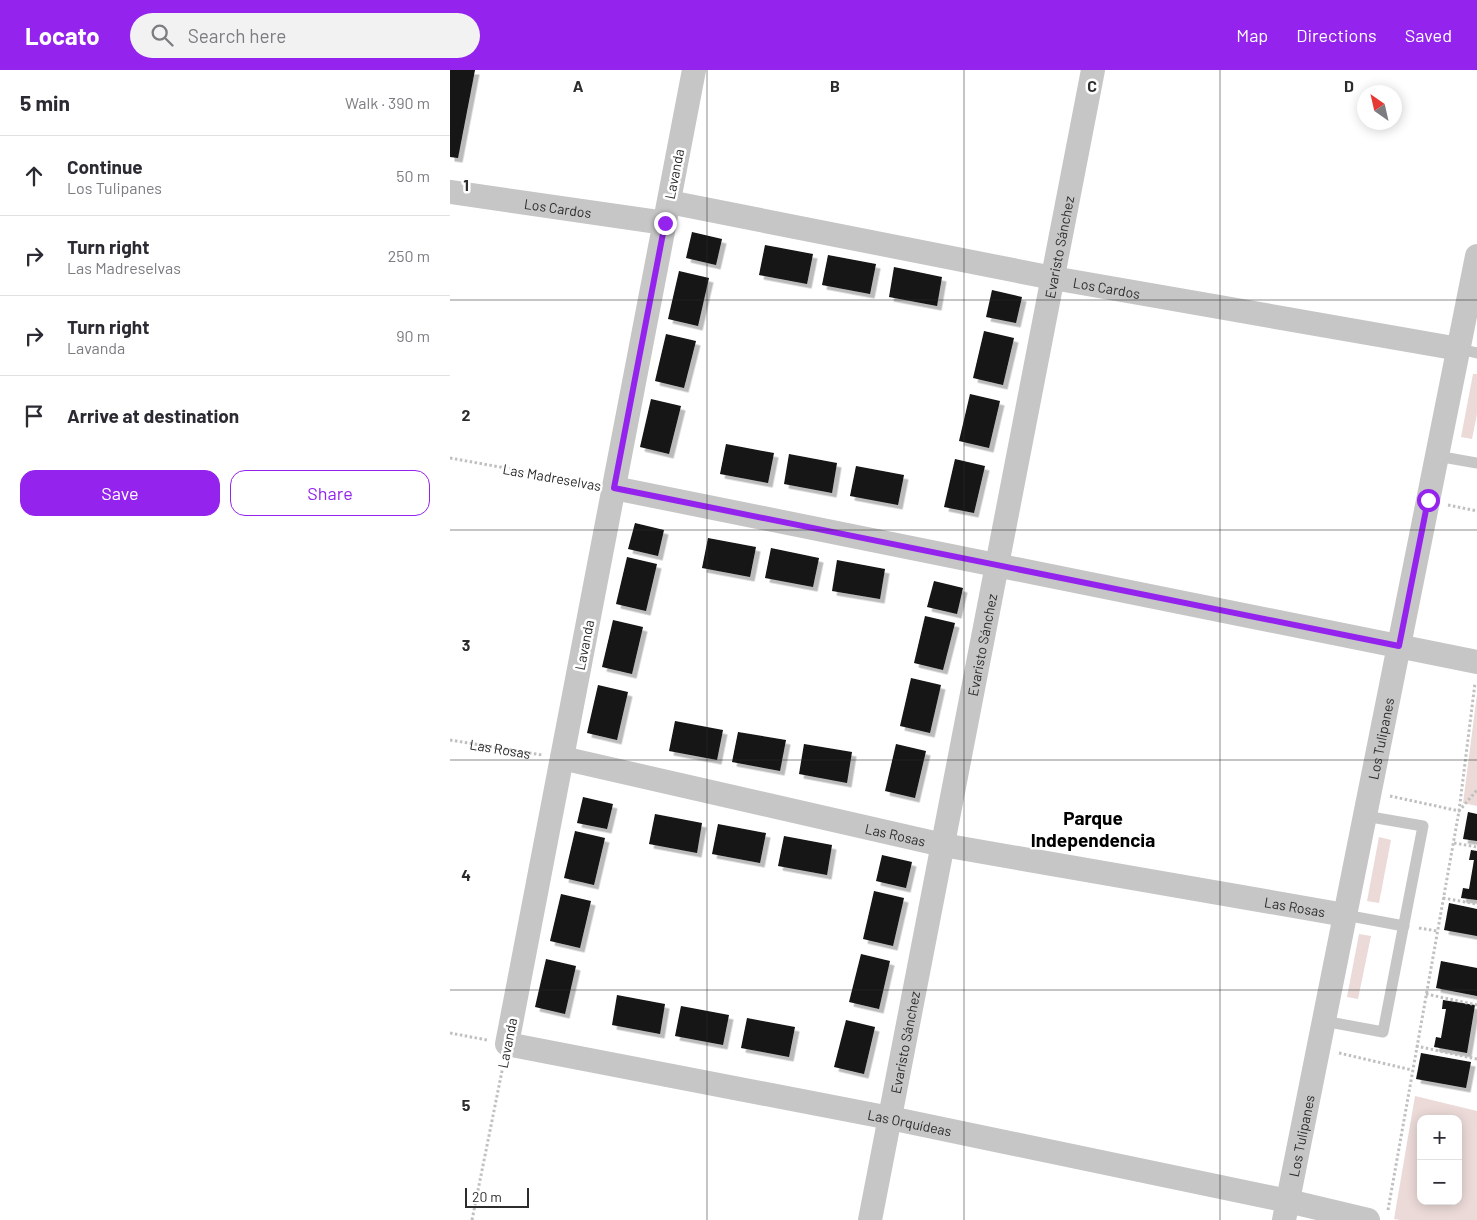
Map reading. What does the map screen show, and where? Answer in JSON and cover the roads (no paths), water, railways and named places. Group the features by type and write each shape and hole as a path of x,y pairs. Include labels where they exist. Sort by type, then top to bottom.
{"street":[{"name":"Lavanda","path":"507,1044 694,70"},
{"name":"Evaristo Sánchez","path":"870,1220 1093,70"},
{"name":"Los Cardos","path":"450,192 667,212 1468,351"},
{"name":"Los Tulipanes","path":"1286,1210 1437,456 1468,351 1477,256"},
{"name":"Las Madreselvas","path":"614,488 1399,646 1476,670"},
{"name":"Las Rosas","path":"562,758 943,845 1345,915"},
{"name":"Las Orquídeas","path":"507,1044 890,1118 1286,1210 1378,1215"}],"lane":[{"path":"1437,456 1477,464"},
{"path":"1324,1021 1383,1032 1423,826 1365,816"},
{"path":"1345,915 1404,926"}],"district":[{"name":"Parque Independencia","path":"1093,828"}]}
